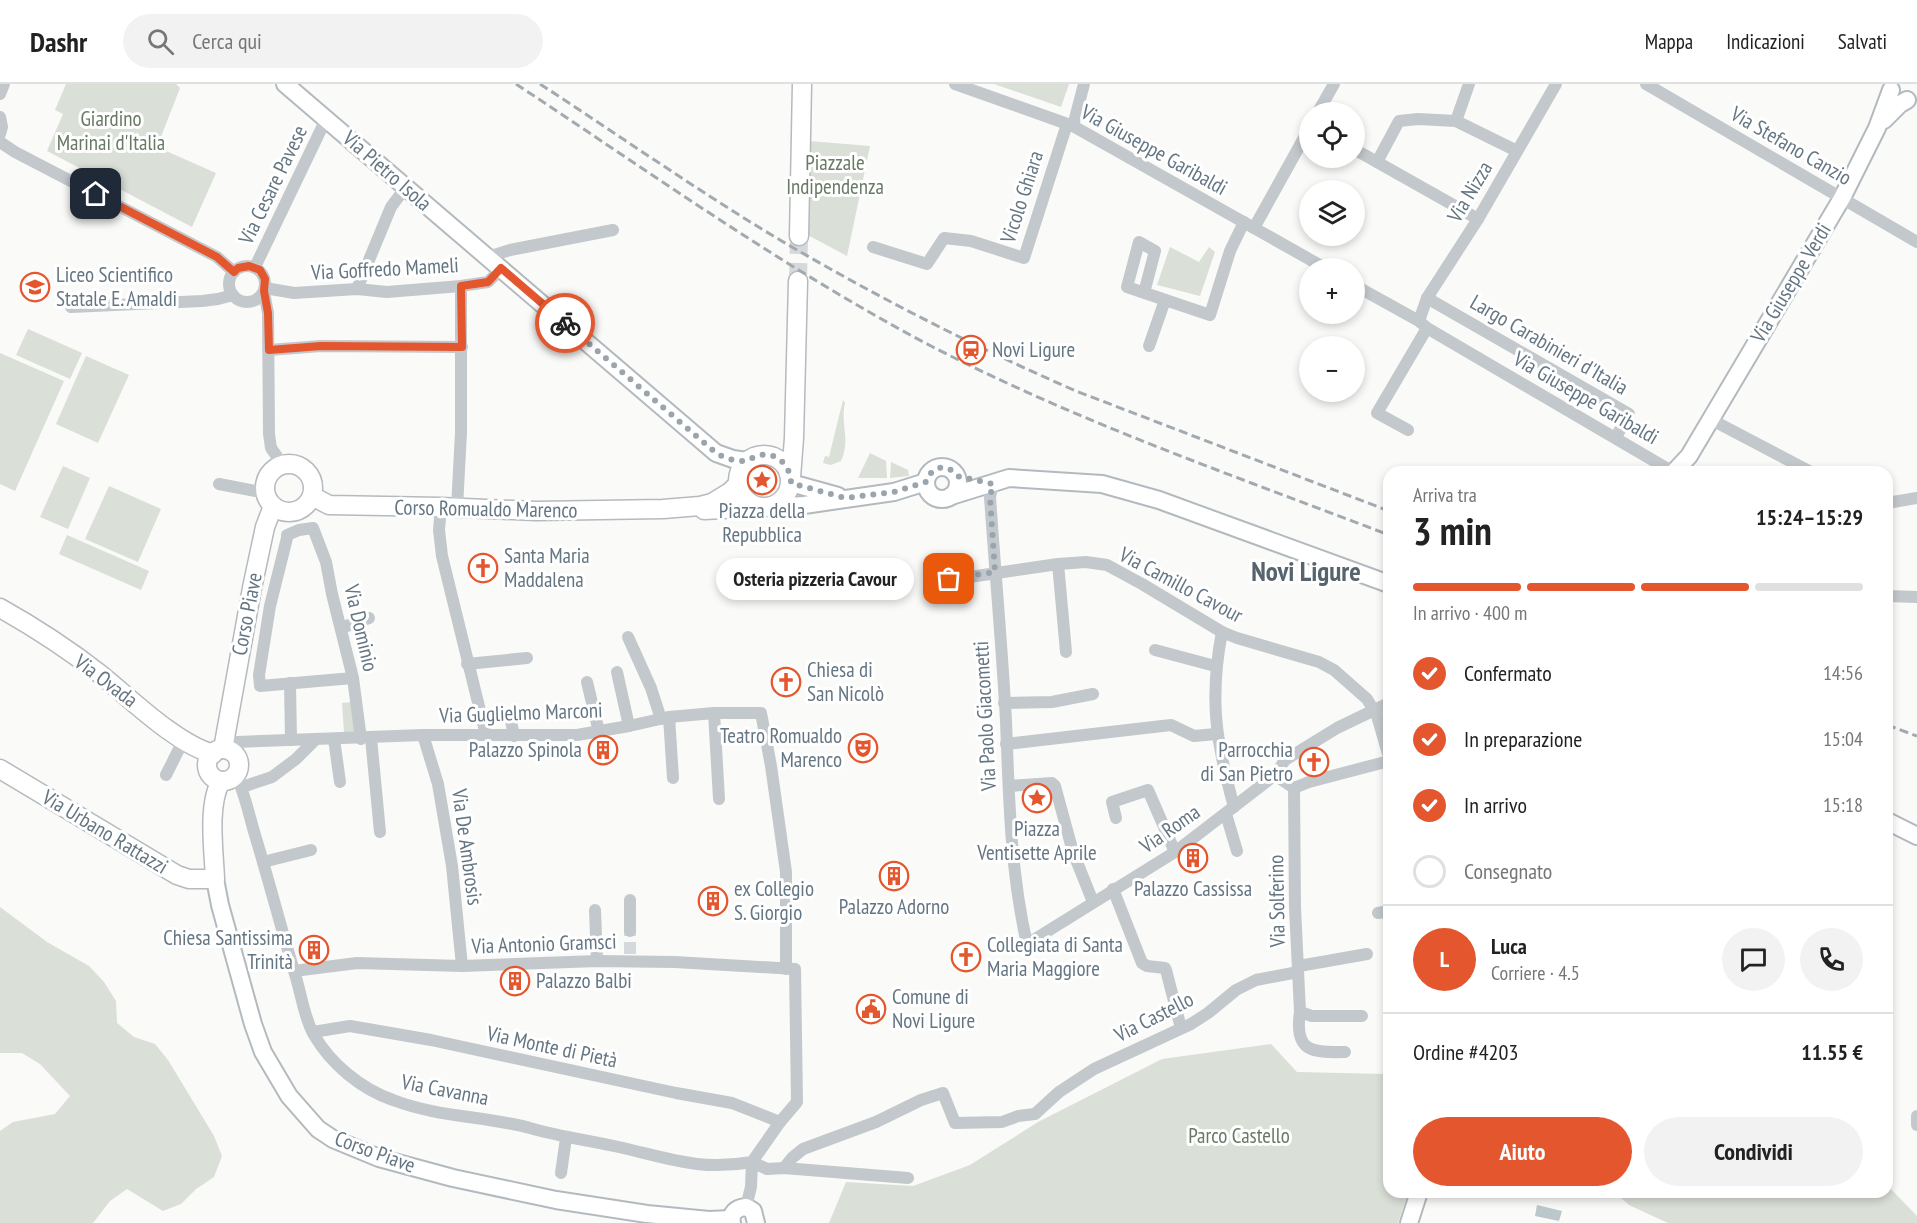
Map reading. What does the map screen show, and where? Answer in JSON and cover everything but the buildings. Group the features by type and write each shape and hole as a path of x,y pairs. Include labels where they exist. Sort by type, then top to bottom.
{"main road":[{"name":"Via Pietro Isola","path":"285,84 716,453 746,461"},
{"path":"800,236 802,84"},
{"path":"1889,87 1899,98 1912,100"},
{"name":"Via Giuseppe Verdi","path":"1686,466 1710,420 1842,198 1877,128 1889,87"},
{"name":"Via Giuseppe Verdi","path":"1877,128 1900,104 1912,100"},
{"path":"791,480 783,462 773,456 759,455 746,461 740,472 738,484 743,497 748,502 765,507 775,505 786,496 791,480 798,281"},
{"path":"773,456 785,445 794,429"},
{"path":"283,465 298,466 309,475 312,481 312,496 308,503 295,511 280,510 270,500 267,479 271,472 283,465"},
{"path":"993,484 957,476 949,469 939,467 931,472 929,489 942,499 993,484 1009,478 1091,483 1132,492 1383,582"},
{"path":"951,496 958,487 957,476"},
{"name":"Corso Romualdo Marenco","path":"791,480 845,498"},
{"name":"Corso Romualdo Marenco","path":"312,496 329,505 547,511 663,509 699,506 712,502 730,492 738,484"},
{"name":"Corso Romualdo Marenco","path":"663,509 687,511 804,505 929,489"},
{"name":"Corso Piave","path":"233,781 212,776 208,762 225,749 227,723 270,500"},
{"name":"Via Ovada","path":"4,611 98,672 183,741 200,750 225,749"},
{"name":"Corso Piave","path":"225,749 232,752 238,760 238,770 233,781 217,789 214,802 215,879 220,905 253,1024 264,1052 290,1096 318,1129 349,1147 379,1158 453,1178 556,1200 647,1214 731,1221"},
{"name":"Via Urbano Rattazzi","path":"0,769 177,875 189,879 215,879"},
{"path":"1893,824 1917,836"},
{"path":"1409,1223 1417,1198"},
{"path":"731,1221 736,1210 746,1207 753,1211 756,1223"}],"street":[{"path":"0,94 4,84"},
{"name":"Via Giuseppe Garibaldi","path":"956,84 1070,125 1307,258"},
{"path":"1070,125 1084,84"},
{"path":"1324,102 1334,84"},
{"path":"1456,121 1469,84"},
{"name":"Via Nizza","path":"1408,430 1377,413 1423,324 1427,298 1478,219 1556,84"},
{"name":"Via Stefano Canzio","path":"1646,84 1917,242"},
{"path":"0,117 2,126 0,134"},
{"name":"Via Cesare Pavese","path":"255,267 326,119"},
{"path":"1377,162 1399,121 1418,119 1456,121 1517,151"},
{"name":"Vicolo Ghiara","path":"873,247 927,264 944,238 959,238 1024,258 1070,125"},
{"path":"0,142 15,152 217,257 234,272"},
{"path":"1144,293 1210,315 1230,251 1299,145"},
{"path":"1365,156 1478,219"},
{"path":"357,289 391,207 406,187"},
{"path":"488,257 510,250 613,230"},
{"path":"264,290 261,296 252,301 241,301 233,295 229,286 234,272 244,266 255,267 263,274 268,313 268,434 271,448 283,465"},
{"name":"Via Goffredo Mameli","path":"264,290 294,294 357,289 387,292 461,286 488,282 501,268"},
{"path":"461,286 462,347 449,507 439,530 442,556 486,735"},
{"name":"Via Giuseppe Garibaldi","path":"1365,291 1509,377 1673,466"},
{"path":"71,307 202,301 233,295"},
{"name":"Largo Carabinieri d'Italia","path":"1427,298 1629,414 1616,437"},
{"path":"1149,346 1165,300"},
{"path":"269,350 321,346 462,347"},
{"path":"1710,420 1799,466"},
{"path":"219,484 270,500"},
{"name":"Via Paolo Giacometti","path":"993,484 990,497 1009,786 1011,851 1016,894 1027,944"},
{"path":"1893,502 1917,498"},
{"name":"Via Dominio","path":"313,528 326,562 353,678 366,738 380,832"},
{"name":"Corso Piave","path":"290,683 261,686 258,675 287,535 313,528"},
{"name":"Via Camillo Cavour","path":"949,579 1058,564 1086,562 1107,566 1151,589 1222,632 1319,662 1346,678 1374,709"},
{"path":"1058,564 1066,652"},
{"path":"1893,596 1917,597"},
{"path":"341,628 369,618"},
{"path":"1222,632 1215,666 1216,734 1237,851"},
{"path":"628,637 665,718 674,778"},
{"path":"1155,650 1215,666"},
{"path":"467,664 527,658"},
{"path":"617,672 629,726"},
{"path":"291,740 290,683 353,678"},
{"path":"587,682 599,732"},
{"path":"1004,703 1052,702 1093,694"},
{"name":"Via Roma","path":"1027,944 1175,852 1275,775 1285,760 1383,705"},
{"path":"1374,709 1383,739"},
{"path":"714,713 719,799"},
{"name":"Via Guglielmo Marconi","path":"225,749 316,739 423,735 578,735 665,718 714,713 761,713 786,872 790,969"},
{"path":"483,718 510,716 514,736"},
{"path":"1006,744 1171,725 1194,736 1216,734"},
{"name":"Via De Ambrosis","path":"423,735 438,784 450,854 462,966"},
{"path":"233,781 272,777 296,759 316,739"},
{"path":"334,739 340,782"},
{"path":"166,775 183,741"},
{"path":"1275,775 1293,788 1383,761"},
{"name":"Via Cavanna","path":"233,781 263,862 313,1032 326,1051 353,1079 390,1100 417,1109 503,1120 566,1138 702,1166 717,1167 752,1162"},
{"path":"1009,786 1052,783 1062,806 1075,856 1093,902"},
{"name":"Via Solferino","path":"1293,788 1300,1012 1297,1029 1305,1045 1313,1050 1345,1052"},
{"path":"1116,818 1112,802 1148,790 1175,852"},
{"path":"263,862 311,850"},
{"path":"1113,889 1142,963 1166,970 1181,1028"},
{"path":"630,900 630,931"},
{"path":"595,910 597,961"},
{"name":"Via Castello","path":"784,1168 803,1149 876,1122 921,1100 943,1093 955,1123 1002,1122 1018,1116 1035,1114 1059,1092 1094,1069 1181,1028 1208,1013 1236,990 1256,980 1367,954"},
{"name":"Via Antonio Gramsci","path":"294,971 357,963 462,966 630,958 790,969"},
{"path":"746,1207 751,1187 752,1162 797,1102 790,969"},
{"path":"1300,1012 1312,1016 1362,1016"},
{"name":"Via Monte di Pietà","path":"313,1032 350,1026 410,1036 732,1103 780,1122"},
{"path":"1917,1116 1917,1125"},
{"path":"561,1173 566,1138"},
{"path":"752,1162 767,1169 784,1168 908,1178"}],"green space":[{"name":"Giardino Marinai d'Italia","path":"66,84 176,84 180,88 157,147 216,173 192,227 47,151 63,114 55,110"},
{"path":"994,84 1069,84 1061,107"},
{"name":"Piazzale Indipendenza","path":"809,141 870,146 847,256 804,233"},
{"path":"1170,247 1199,262 1209,247 1215,252 1200,296 1157,285"},
{"path":"28,329 82,353 70,379 16,355"},
{"path":"0,353 64,381 15,491 0,484"},
{"path":"86,356 129,375 98,443 56,424"},
{"path":"843,400 845,403 844,454 841,461 831,465 823,463 825,456 829,457"},
{"path":"870,453 886,461 887,478 858,478"},
{"path":"891,462 908,470 909,476 890,478"},
{"path":"63,466 90,478 68,529 40,517"},
{"path":"109,486 161,509 138,562 85,539"},
{"path":"67,535 149,571 141,590 59,554"},
{"path":"352,702 356,732 344,732 342,703"},
{"path":"1038,791 1040,803 1026,805 1024,794"},
{"path":"0,907 47,942 89,966 104,982 116,1001 117,1023 134,1037 155,1044 168,1060 214,1136 222,1156 214,1177 196,1189 181,1204 163,1211 127,1189 110,1201 93,1223 0,1223 0,1131 13,1122 55,1114 70,1096 40,1064 22,1053 0,1053"},
{"name":"Parco Castello","path":"1271,1044 1297,1072 1383,1074 1383,1198 1406,1198 1398,1223 829,1223 846,1182 913,1186 970,1165 1038,1122 1162,1059"},
{"path":"1893,1191 1917,1216 1917,1223 1668,1223 1629,1205 1621,1198 1893,1198"}],"shaded area":[{"path":"1537,1205 1562,1211 1559,1221 1535,1216"}],"tunnel":[{"path":"798,281 799,236"},
{"path":"630,931 630,954"}],"railway":[{"path":"516,84 772,254 931,346 987,374 1100,424 1383,533"},
{"path":"540,84 749,221 816,261 926,320 1076,391 1383,509"},
{"path":"1893,727 1917,736"}],"way so far":[{"path":"565,323 716,453 746,461 766,454 778,458 789,471 791,483 845,498 894,492 926,482 928,475 934,469 944,467 957,476 993,484 990,497 995,572 949,579"}],"place":[{"name":"Liceo Scientifico Statale E. Amaldi","path":"35,287"},
{"name":"Novi Ligure","path":"971,350"},
{"name":"Piazza della Repubblica","path":"762,480"},
{"name":"Santa Maria Maddalena","path":"483,568"},
{"name":"Osteria pizzeria Cavour","path":"949,579"},
{"name":"Chiesa di San Nicolò","path":"786,682"},
{"name":"Teatro Romualdo Marenco","path":"863,748"},
{"name":"Palazzo Spinola","path":"603,750"},
{"name":"Parrocchia di San Pietro","path":"1314,762"},
{"name":"Piazza Ventisette Aprile","path":"1037,798"},
{"name":"Palazzo Cassissa","path":"1193,858"},
{"name":"Palazzo Adorno","path":"894,876"},
{"name":"ex Collegio S. Giorgio","path":"713,901"},
{"name":"Chiesa Santissima Trinità","path":"314,950"},
{"name":"Collegiata di Santa Maria Maggiore","path":"966,957"},
{"name":"Palazzo Balbi","path":"515,981"},
{"name":"Comune di Novi Ligure","path":"871,1009"}],"district":[{"name":"Novi Ligure","path":"1306,572"}],"route":[{"path":"96,194 217,257 234,272 244,266 260,270 266,284 264,291 268,313 269,350 321,346 462,347 461,286 488,282 501,268 565,323"}]}
